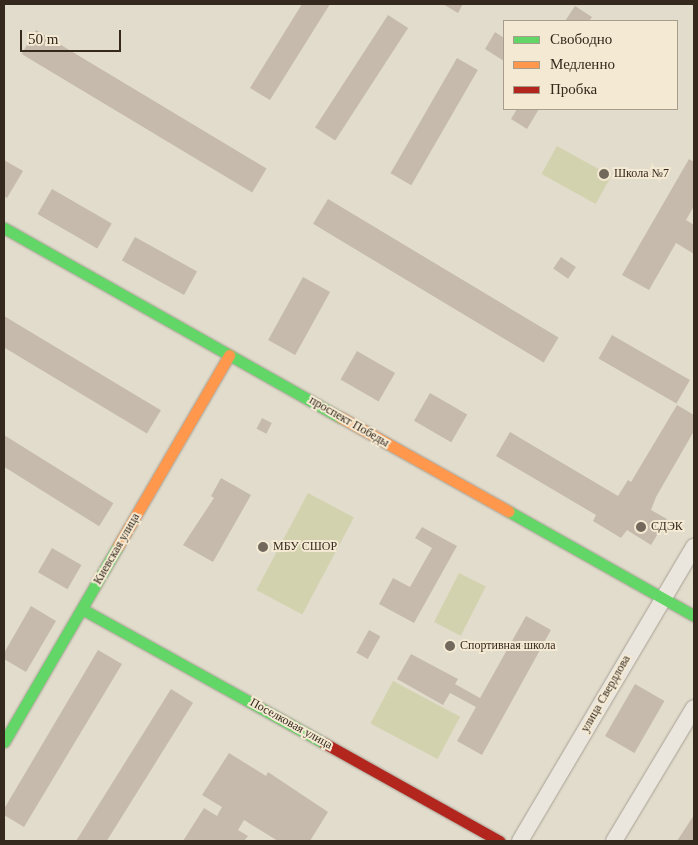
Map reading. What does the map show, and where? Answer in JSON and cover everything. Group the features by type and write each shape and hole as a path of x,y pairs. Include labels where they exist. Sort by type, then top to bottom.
{"main road":[{"name":"проспект Победы","path":"4,228 694,616"},
{"name":"Киевская улица","path":"4,742 229,355"},
{"name":"Поселковая улица","path":"82,609 499,841"}],"street":[{"name":"улица Свердлова","path":"520,841 662,598 694,547"},
{"path":"614,841 694,708"}],"green space":[{"path":"557,146 611,176 596,204 541,174"},
{"path":"308,493 354,517 302,615 256,590"},
{"path":"459,573 486,587 461,636 434,622"},
{"path":"393,681 460,717 438,759 370,723"}],"building":[{"path":"302,4 330,4 270,100 250,88"},
{"path":"443,4 463,4 458,13"},
{"path":"575,6 592,17 590,20 566,20"},
{"path":"388,15 408,28 335,140 315,127"},
{"path":"36,30 267,169 252,193 22,54"},
{"path":"495,32 503,37 503,60 485,49"},
{"path":"457,58 478,70 411,185 390,173"},
{"path":"516,110 538,110 527,129 511,119"},
{"path":"689,159 694,162 694,206 686,220 694,225 694,254 676,243 649,290 622,275"},
{"path":"4,160 23,171 7,198 4,196"},
{"path":"52,189 112,224 97,249 38,214"},
{"path":"328,199 559,338 544,362 313,224"},
{"path":"135,237 197,271 184,295 122,261"},
{"path":"561,257 576,267 568,279 553,269"},
{"path":"303,277 330,292 295,355 268,340"},
{"path":"4,316 161,410 147,433 4,347"},
{"path":"612,335 690,380 676,403 598,358"},
{"path":"357,351 395,373 379,402 340,380"},
{"path":"430,393 467,414 451,442 414,421"},
{"path":"677,405 694,415 694,431 656,497 651,510 667,519 651,545 627,530 621,538 593,521 596,515 496,456 510,432 618,496 628,480 631,482"},
{"path":"262,418 272,423 266,434 257,429"},
{"path":"4,435 113,503 99,526 4,467"},
{"path":"221,478 251,495 213,562 183,545 214,498 211,496"},
{"path":"422,527 457,546 414,623 379,604 393,578 410,587 432,548 415,538"},
{"path":"52,548 81,565 67,589 38,572"},
{"path":"31,606 56,621 26,672 4,659 4,653"},
{"path":"526,616 551,630 482,755 457,741 476,707 450,693 443,705 397,679 411,654 458,679 455,684 480,698"},
{"path":"369,630 380,636 368,659 356,653"},
{"path":"98,650 122,664 24,827 4,815 4,809"},
{"path":"635,684 664,701 634,753 605,736"},
{"path":"171,689 193,703 107,841 77,840"},
{"path":"229,753 266,776 268,772 328,812 310,841 278,841 244,820 238,830 248,836 244,841 183,841 204,808 217,816 222,807 202,795"},
{"path":"694,815 694,841 677,841"}],"traffic: fast":[{"path":"4,228 340,417"},
{"path":"508,511 694,616"},
{"path":"4,742 118,546"},
{"path":"82,609 324,743"}],"traffic: slow":[{"path":"118,546 229,355"},
{"path":"340,417 508,511"}],"traffic: jam":[{"path":"324,743 499,841"}],"place":[{"name":"Школа №7","path":"604,174"},
{"name":"СДЭК","path":"641,527"},
{"name":"МБУ СШОР","path":"263,547"},
{"name":"Спортивная школа","path":"450,646"}]}
